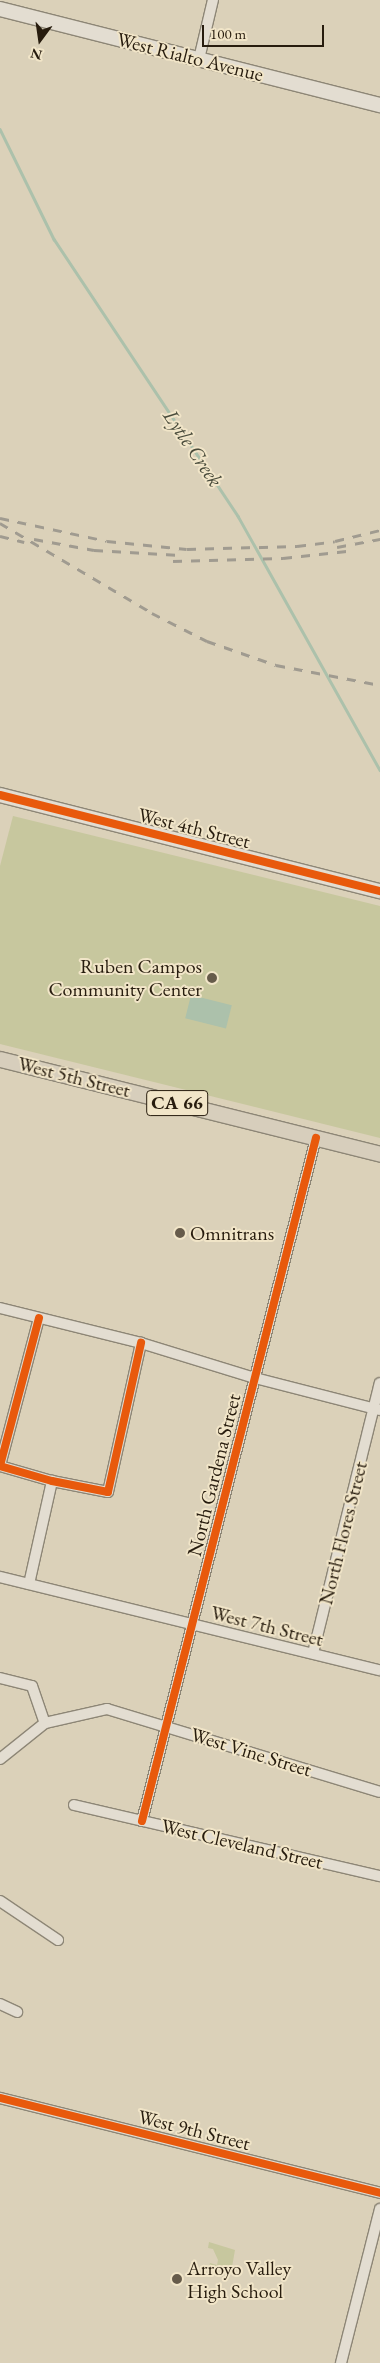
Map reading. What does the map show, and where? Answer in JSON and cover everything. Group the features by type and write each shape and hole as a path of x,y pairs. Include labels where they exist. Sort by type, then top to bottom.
{"main road":[{"name":"West Rialto Avenue","path":"0,9 380,105"},
{"name":"West 4th Street","path":"0,795 380,891"},
{"name":"West 5th Street","path":"0,1059 380,1154"}],"street":[{"path":"199,59 213,0"},
{"name":"North Gardena Street","path":"142,1821 168,1727 316,1138"},
{"path":"0,1308 141,1343 255,1378 377,1409"},
{"path":"39,1318 0,1466 52,1481 108,1492 141,1343"},
{"name":"North Flores Street","path":"313,1653 377,1409 380,1383"},
{"path":"29,1584 52,1481"},
{"name":"West 7th Street","path":"0,1577 380,1670"},
{"path":"0,1678 32,1686 45,1723 0,1759"},
{"name":"West Vine Street","path":"45,1723 107,1709 380,1792"},
{"name":"West Cleveland Street","path":"74,1805 380,1876"},
{"path":"0,1901 58,1940"},
{"path":"0,2004 17,2012"},
{"name":"West 9th Street","path":"0,2098 380,2193"},
{"path":"341,2363 380,2209"}],"shaded area":[{"path":"13,816 380,906 380,1138 0,1044 0,866"},
{"path":"191,995 232,1005 226,1028 185,1018"},
{"path":"209,2242 235,2250 232,2267 226,2266 225,2270 209,2267 210,2263 217,2265 218,2260 213,2249 208,2248"}],"waterway":[{"name":"Lytle Creek","path":"0,129 54,239 238,516 380,770"}],"railway":[{"path":"0,518 107,541 187,549 297,546 335,541 380,530"},
{"path":"0,523 152,613 207,641 276,665 380,685"},
{"path":"0,536 24,542"},
{"path":"34,539 94,550 180,555"},
{"path":"337,547 380,539"},
{"path":"173,561 283,558 347,551"}],"cycle path":[{"path":"0,795 380,891"},
{"path":"142,1821 316,1138"},
{"path":"39,1318 0,1466 52,1481 108,1492 141,1343"},
{"path":"0,2098 380,2193"}],"place":[{"name":"Ruben Campos Community Center","path":"212,978"},
{"name":"Omnitrans","path":"180,1233"},
{"name":"Arroyo Valley High School","path":"177,2279"}]}
